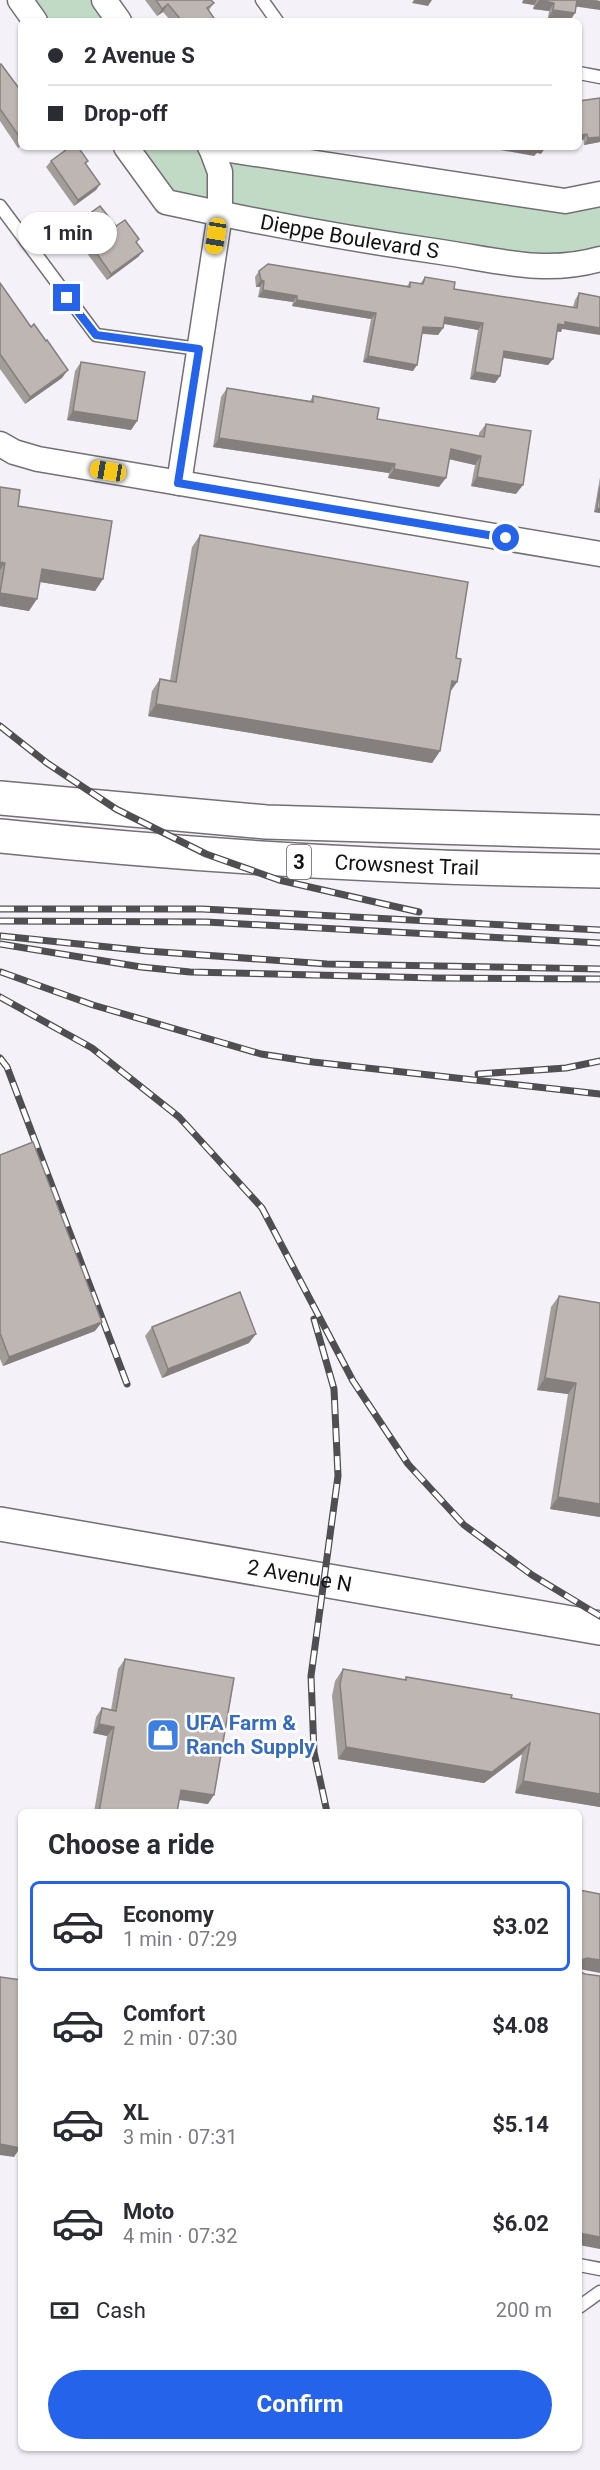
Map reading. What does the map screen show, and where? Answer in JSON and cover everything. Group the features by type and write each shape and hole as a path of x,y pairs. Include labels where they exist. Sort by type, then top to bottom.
{"main road":[{"name":"Crowsnest Trail","path":"0,798 266,822 600,832"},
{"name":"Crowsnest Trail","path":"0,836 284,861 600,871"},
{"name":"2 Avenue N","path":"0,1524 600,1628"}],"street":[{"path":"20,0 33,18"},
{"path":"104,0 117,18"},
{"name":"Dieppe Boulevard S","path":"128,150 166,202 399,246 546,268 564,267 600,259"},
{"path":"178,483 220,214 220,172 212,150"},
{"path":"224,150 566,201 600,194"},
{"path":"7,448 38,459 600,554"}],"lane":[{"path":"262,0 275,18"},
{"path":"582,74 600,77"},
{"path":"0,206 96,335 199,349"},
{"path":"582,2266 600,2269"},
{"path":"582,2305 600,2292"}],"green space":[{"path":"20,0 104,0 117,18 33,18"},
{"path":"128,150 235,150 600,194 600,259 582,264 166,202"}],"building":[{"path":"156,0 211,0 214,3 207,8 214,18 180,18 168,4 162,9"},
{"path":"539,0 577,0 575,13 553,10 554,3"},
{"path":"0,65 18,87 18,135 0,109"},
{"path":"600,98 600,137 588,138 587,134 582,135 582,101"},
{"path":"66,150 80,150 88,161 85,163 100,184 78,200 51,161"},
{"path":"100,206 116,226 125,220 139,239 136,242 143,251 111,274 78,222"},
{"path":"268,264 410,287 410,282 423,284 425,277 455,282 454,289 577,308 579,293 600,297 600,328 565,322 565,325 558,324 553,359 504,351 500,376 475,372 483,323 445,317 443,328 423,327 417,365 368,356 376,313 297,300 297,296 263,290 264,281 261,280 259,271"},
{"path":"0,283 31,327 34,324 68,370 30,397 0,354"},
{"path":"81,362 145,372 137,421 73,411"},
{"path":"227,388 313,402 313,396 379,408 377,419 484,437 486,424 531,431 523,485 477,477 481,456 451,449 446,478 394,469 395,464 219,438"},
{"path":"0,487 20,490 18,506 112,521 103,579 42,569 37,599 0,593 5,563 0,562"},
{"path":"600,487 600,509 597,508"},
{"path":"200,535 468,582 456,658 461,659 457,682 452,681 440,751 156,704 160,679 176,682"},
{"path":"33,1142 102,1322 9,1357 0,1333 0,1155"},
{"path":"240,1292 256,1334 168,1369 152,1327"},
{"path":"559,1296 600,1303 600,1504 558,1497 576,1383 545,1378"},
{"path":"125,1659 234,1678 214,1795 181,1790 178,1809 100,1809 114,1727 99,1724 102,1708 116,1711"},
{"path":"343,1669 512,1695 511,1698 600,1714 600,1794 523,1781 530,1743 492,1772 346,1747 340,1684"},
{"path":"582,1891 600,1894 600,1960 582,1960"},
{"path":"582,1972 600,1976 600,2237 582,2234"},
{"path":"0,1977 18,1980 18,2148 0,2144"}],"railway":[{"path":"0,726 47,763 116,809 206,854 279,880 419,912"},
{"path":"0,909 202,909 600,930"},
{"path":"0,921 206,922 600,943"},
{"path":"1,936 147,951 327,964 600,969"},
{"path":"0,944 141,967 190,972 600,979"},
{"path":"1,972 93,1005 261,1054 313,1062 600,1094"},
{"path":"0,997 92,1048 179,1117 262,1208 353,1381 408,1464 464,1525 532,1575 600,1616"},
{"path":"0,1058 7,1067 127,1384"},
{"path":"478,1074 566,1068 600,1061"},
{"path":"314,1319 334,1389 338,1476 311,1676 314,1752 326,1809"}],"place":[{"name":"UFA Farm & Ranch Supply","path":"163,1735"}],"route":[{"path":"67,298 96,335 199,349 178,483 506,538"}]}
